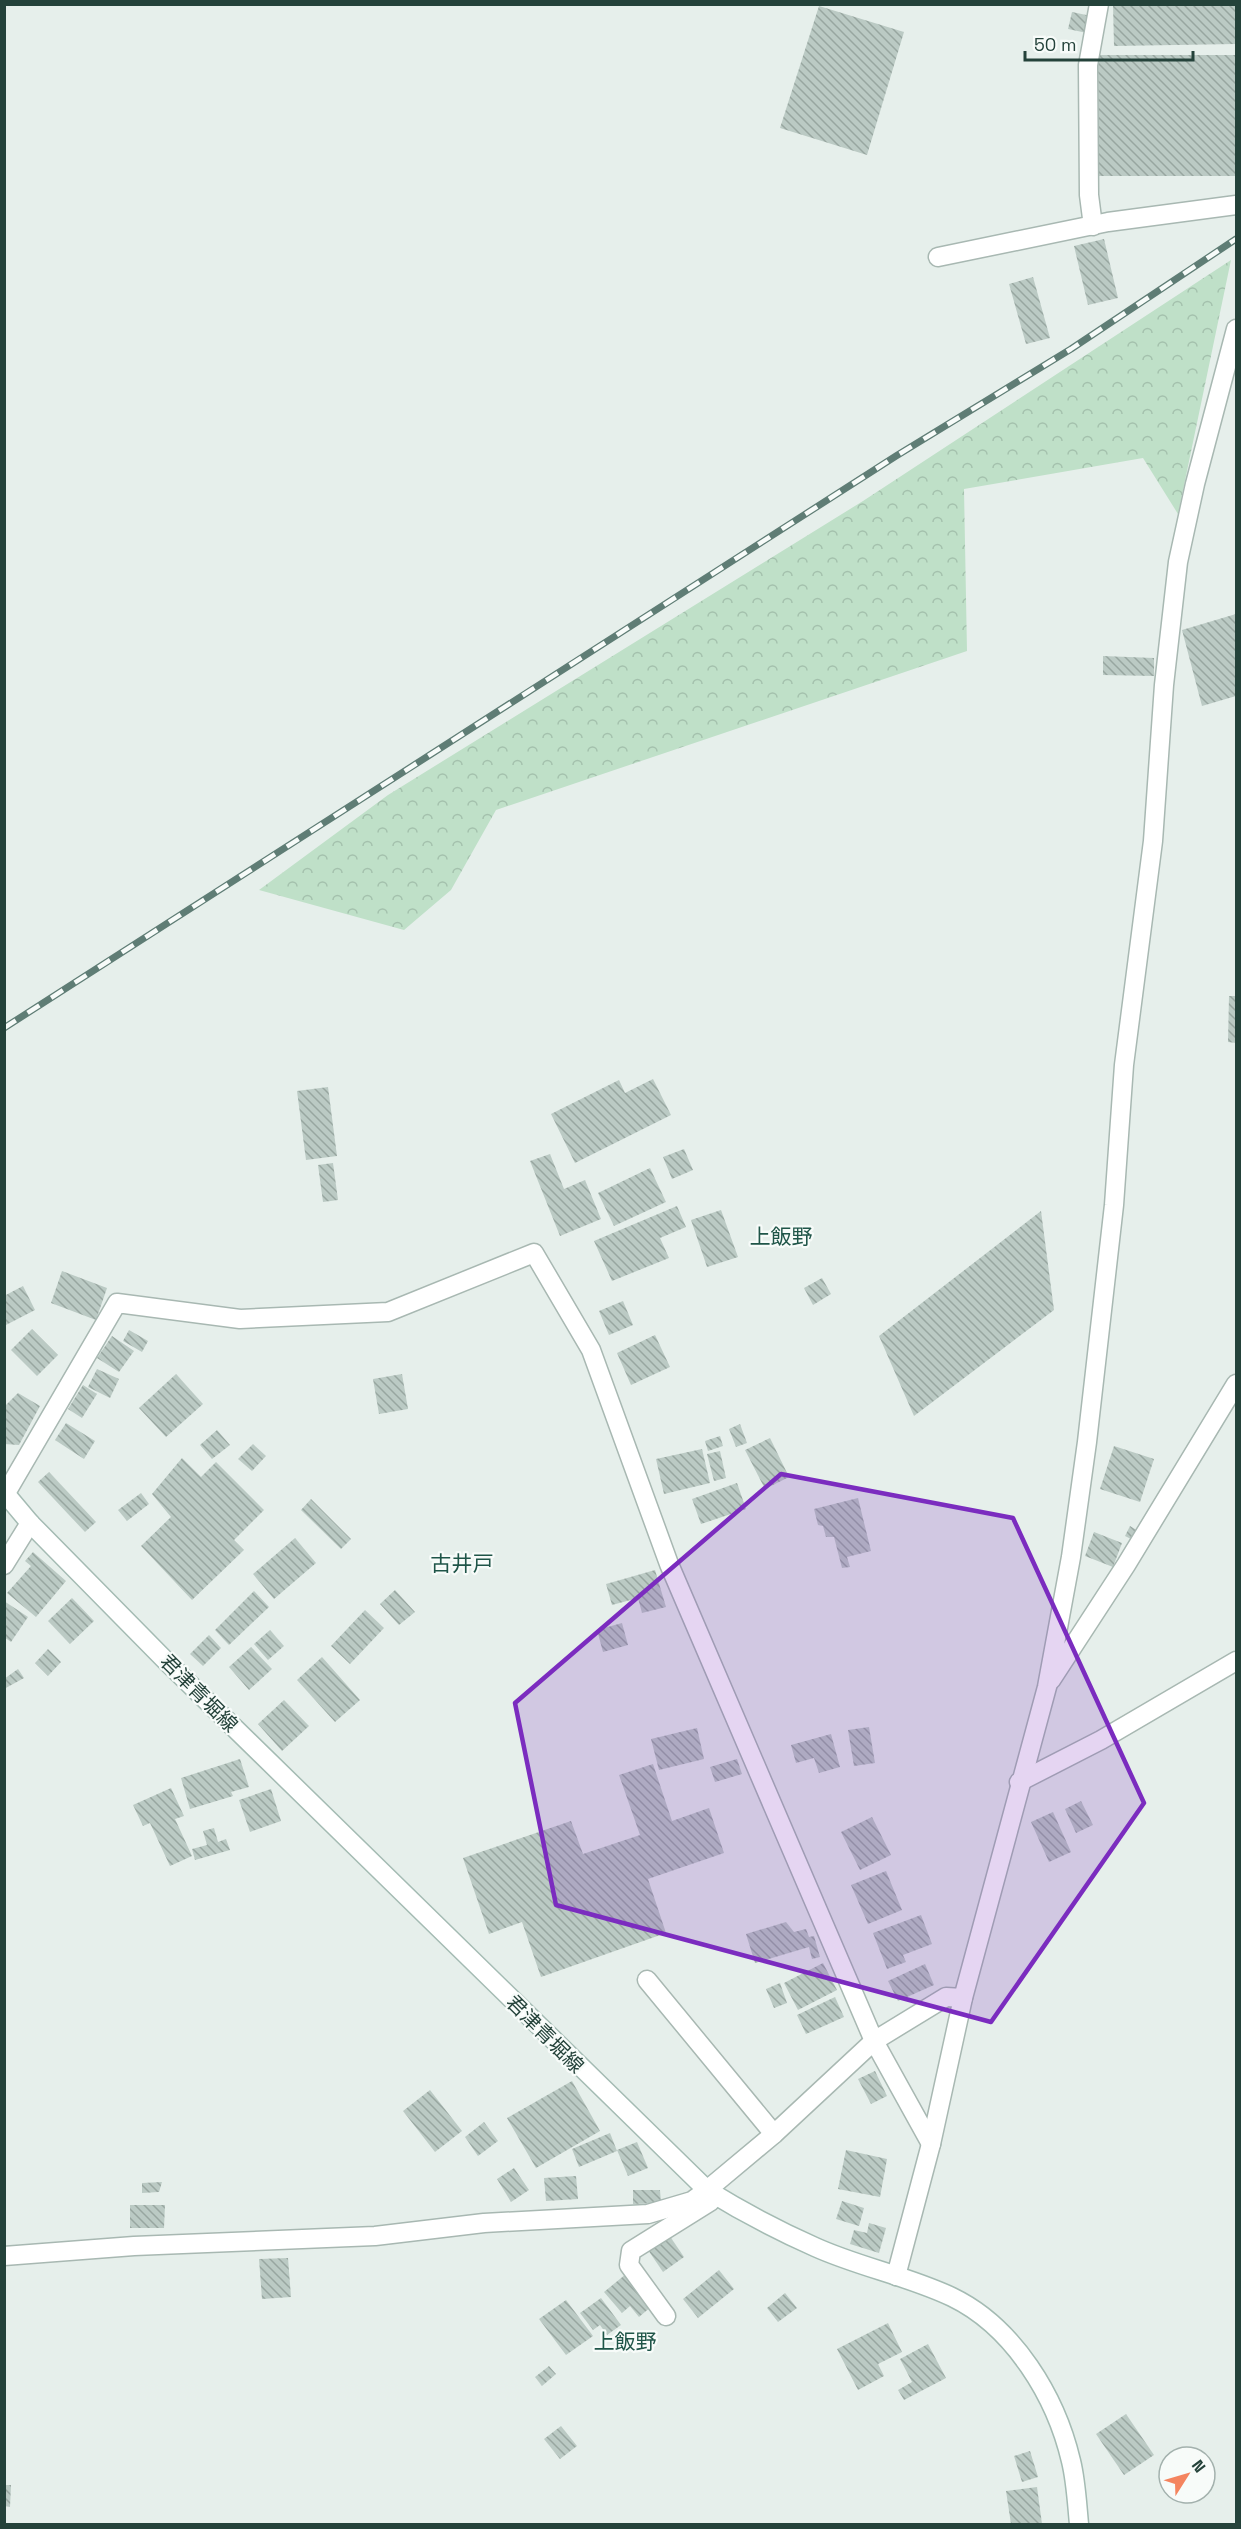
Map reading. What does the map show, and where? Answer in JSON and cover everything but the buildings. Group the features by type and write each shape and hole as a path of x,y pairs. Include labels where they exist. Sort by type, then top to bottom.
{"street":[{"path":"1093,226 1089,195 1088,65 1099,4"},
{"path":"938,257 1093,226 1236,205"},
{"path":"896,2276 931,2144 963,1998 1019,1782 1047,1687 1071,1557 1087,1442 1114,1205 1124,1065 1153,841 1163,696 1178,562 1195,484 1236,329"},
{"path":"5,1492 117,1303 240,1319 388,1312 534,1253 591,1350 669,1564 874,2041 931,2144"},
{"path":"1047,1687 1126,1565 1236,1384"},
{"name":"君津青堀線","path":"5,1492 30,1523 173,1668 712,2194 816,2248 954,2298 979,2315 1028,2365 1046,2391 1072,2463 1079,2524"},
{"path":"4,1565 30,1523"},
{"path":"1019,1782 1101,1740 1236,1661"},
{"path":"647,1980 774,2134"},
{"path":"666,2316 629,2265 631,2251 712,2194 874,2041 946,1996 963,1998"},
{"path":"4,2256 134,2246 375,2236 484,2223 648,2214 712,2194"}],"highlighted area":[{"path":"781,1474 1013,1518 1144,1803 991,2022 556,1905 515,1703"}],"green space":[{"path":"1231,260 1178,514 1143,458 964,489 967,651 496,810 451,890 404,930 259,890 388,795 863,501"}],"railway":[{"path":"4,1028 896,456 1071,349 1236,239"}],"district":[{"name":"上飯野","path":"781,1237"},
{"name":"古井戸","path":"462,1564"},
{"name":"上飯野","path":"625,2342"}]}
